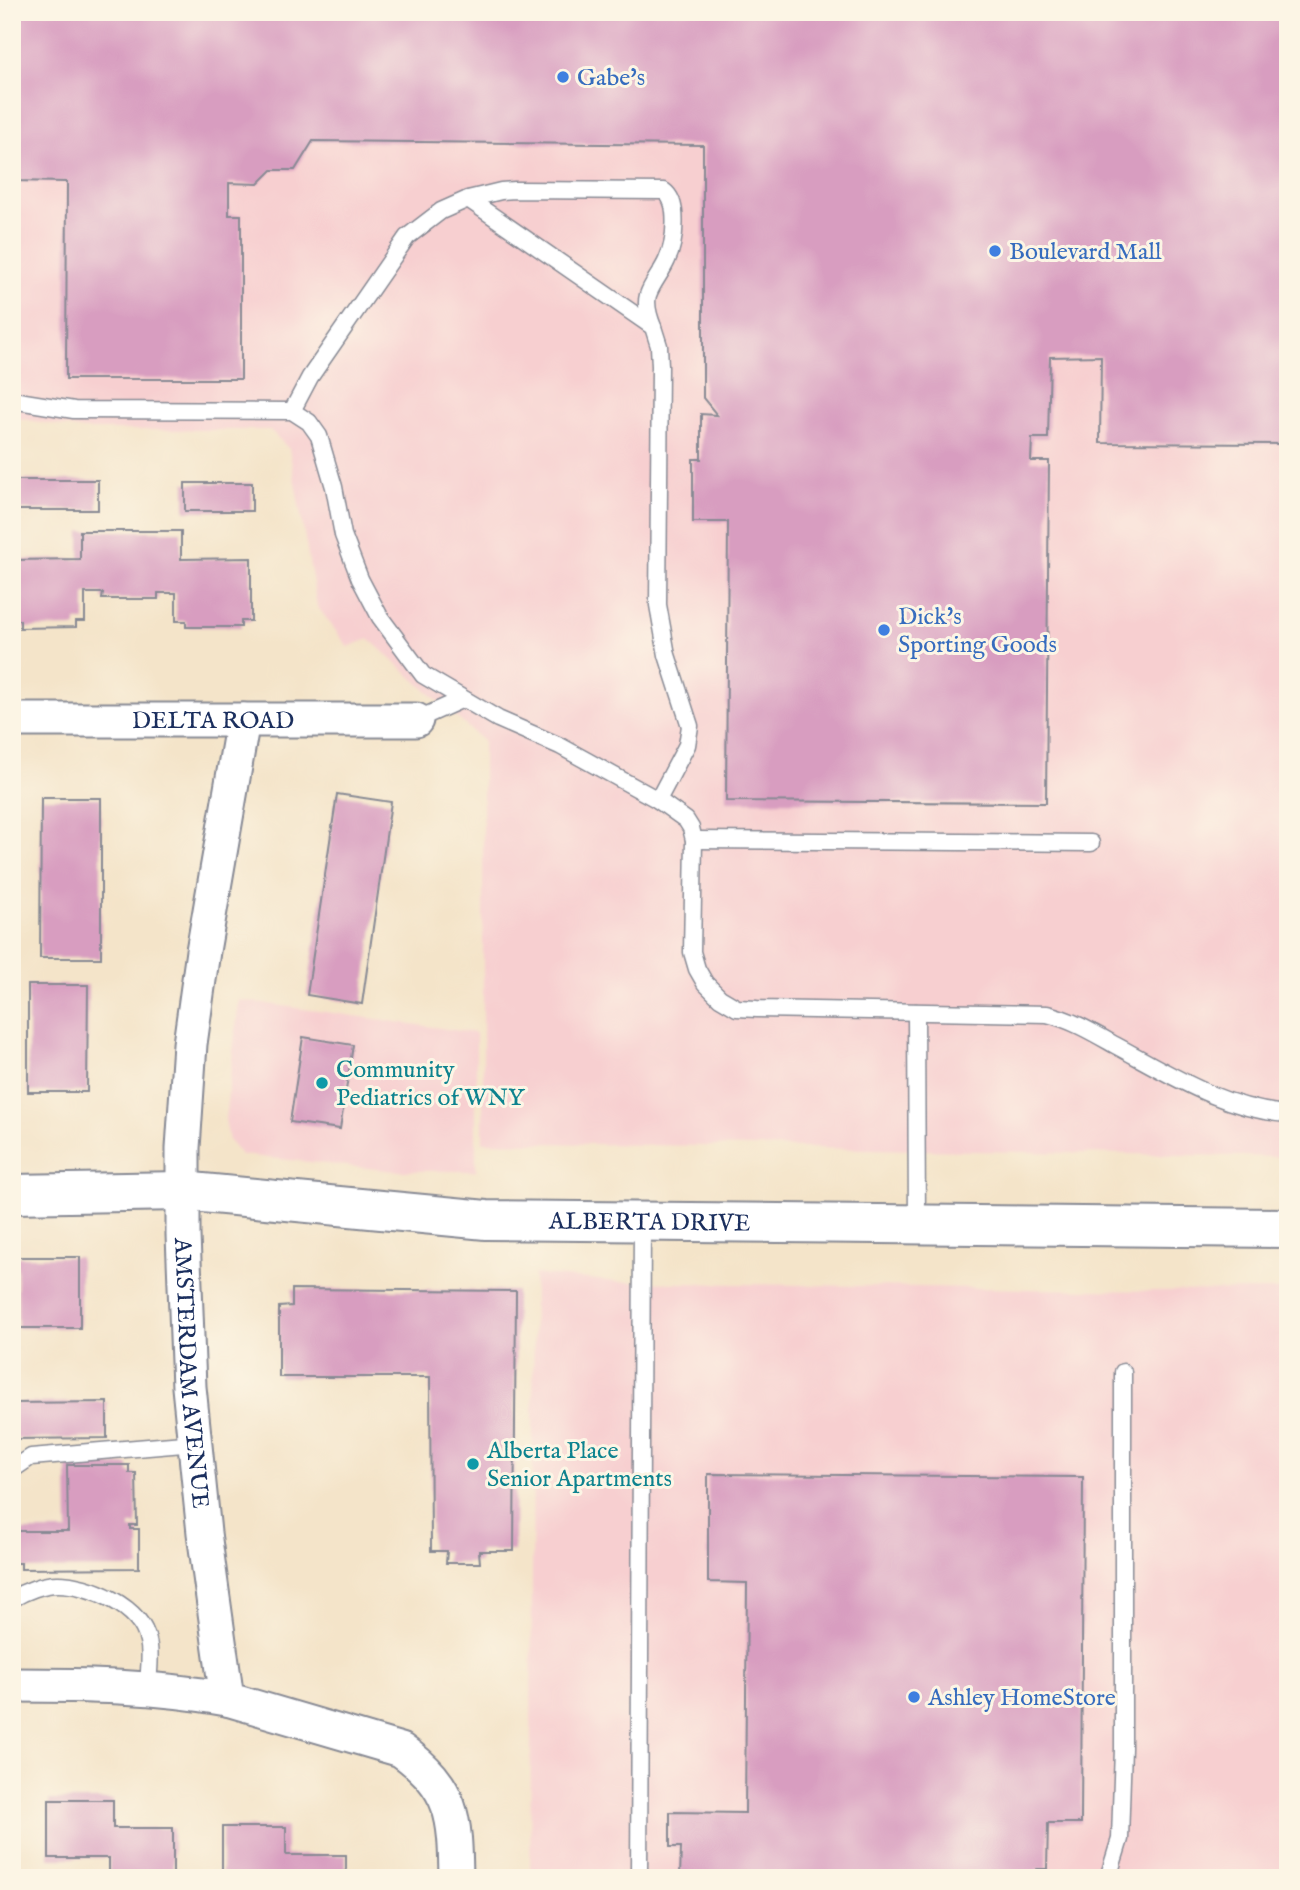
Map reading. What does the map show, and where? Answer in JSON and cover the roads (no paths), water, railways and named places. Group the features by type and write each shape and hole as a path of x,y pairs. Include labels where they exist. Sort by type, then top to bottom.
{"street":[{"name":"DELTA ROAD","path":"12,720 416,720"},
{"name":"AMSTERDAM AVENUE","path":"227,1699 204,1533 195,1443 186,1336 182,1191 190,1044 203,951 243,720"},
{"name":"ALBERTA DRIVE","path":"12,1194 182,1191 486,1220 1288,1228"},
{"path":"12,1685 148,1689 227,1699 401,1750 422,1765 439,1785 451,1810 456,1838 456,1878"}],"lane":[{"path":"292,411 310,377 407,237 441,211 468,199 515,190 664,191 670,195 673,203 673,230 668,258 648,295 647,307 659,346 660,366 658,605 667,654 690,726 687,746 658,800"},
{"path":"468,199 653,327"},
{"path":"12,400 75,410 292,411 309,422 319,436 344,534 360,579 380,617 424,675 498,719 561,746 658,800 686,820 694,840 692,952 705,983 720,998 737,1008 1047,1014 1069,1020 1176,1077 1224,1099 1249,1109 1288,1114"},
{"path":"416,720 463,699"},
{"path":"694,840 1091,843"},
{"path":"916,1012 917,1224"},
{"path":"639,1878 642,1223"},
{"path":"1108,1878 1120,1839 1123,1372"},
{"path":"12,1470 31,1457 195,1443"},
{"path":"12,1599 24,1592 55,1584 89,1588 120,1604 138,1621 148,1640 148,1689"}],"place":[{"name":"Gabe's","path":"563,77"},
{"name":"Boulevard Mall","path":"995,251"},
{"name":"Dick's Sporting Goods","path":"884,630"},
{"name":"Community Pediatrics of WNY","path":"322,1083"},
{"name":"Alberta Place Senior Apartments","path":"473,1464"},
{"name":"Ashley HomeStore","path":"914,1697"}]}
